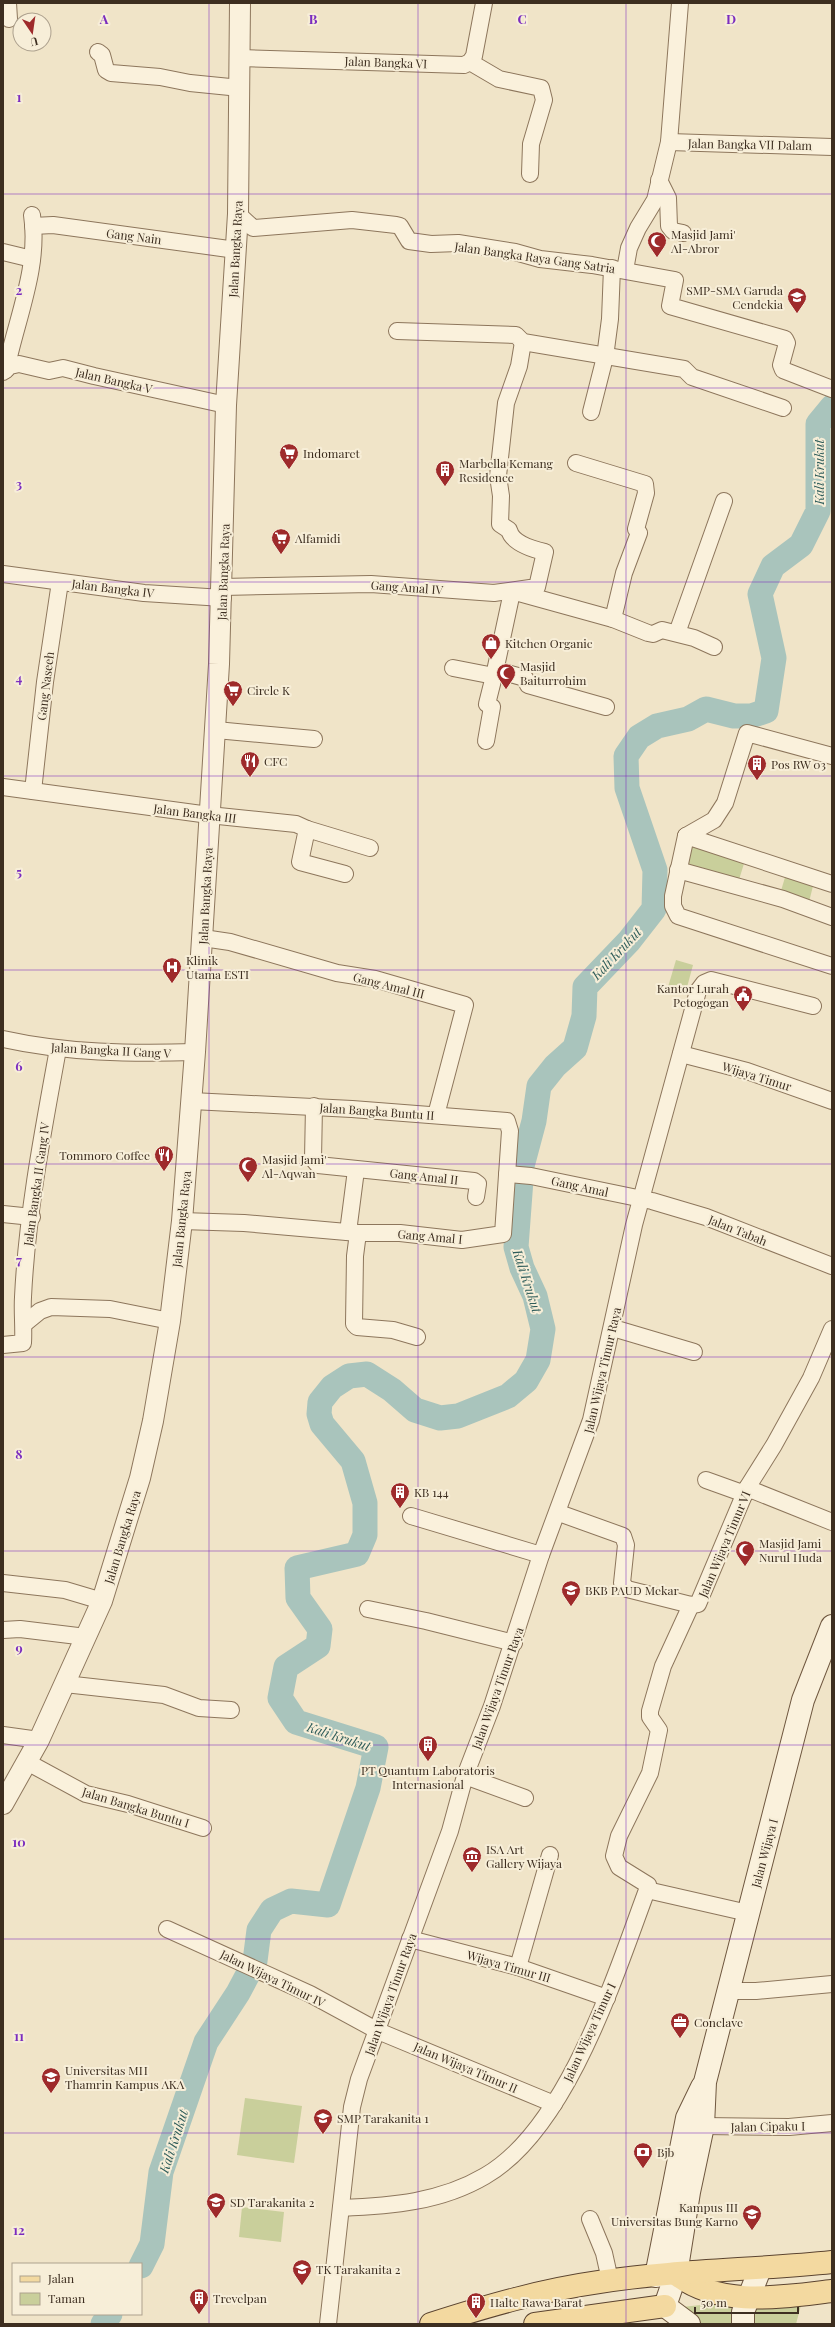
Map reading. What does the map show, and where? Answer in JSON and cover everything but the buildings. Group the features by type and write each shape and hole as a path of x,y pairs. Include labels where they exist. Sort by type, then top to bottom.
{"main road":[{"name":"Jalan Wijaya I","path":"666,2275 689,2192 703,2126 705,2082 728,1991 803,1700 832,1626"},
{"name":"Jalan Wijaya I","path":"665,2306 666,2275 686,2118 705,2082"},
{"path":"432,2324 488,2306 550,2290 610,2280 832,2262"},
{"path":"743,2324 743,2312 747,2297 760,2269"},
{"path":"666,2275 707,2291 729,2296 747,2297 832,2291"},
{"path":"535,2324 665,2306 689,2324"}],"street":[{"name":"Jalan Bangka Raya","path":"3,1804 39,1740 102,1601 140,1478 153,1421 170,1321 182,1221 192,1101 203,938 209,815 216,730 223,592 226,405 238,214 240,3"},
{"path":"484,3 474,56 470,62 499,79 541,88 543,92 542,107 529,157 530,174"},
{"path":"680,3 669,142 659,180 668,198 669,226 673,231 683,233"},
{"path":"98,52 102,55 106,70 111,73 160,77 190,83 240,88"},
{"name":"Jalan Bangka VI","path":"240,58 464,65 470,62"},
{"name":"Jalan Bangka VII Dalam","path":"669,142 832,146"},
{"name":"Jalan Bangka Raya Gang Satria","path":"238,214 253,228 352,220 400,226 409,241 431,244 458,243 514,252 540,259 619,269 638,228 654,200 659,180"},
{"name":"Gang Nain","path":"32,259 35,240 32,221 236,250"},
{"path":"3,252 32,259 23,304 5,371"},
{"path":"591,412 605,357 619,269 675,280 670,306 785,339 787,343 781,365 783,370 832,389"},
{"path":"397,331 516,334 523,342 605,357 684,369 692,377 783,408"},
{"path":"512,592 537,587 545,552 516,541 510,536 509,530 500,524 501,496 498,476 506,403 518,366 523,342"},
{"name":"Jalan Bangka V","path":"5,371 10,366 18,364 50,371 63,368 226,405"},
{"path":"576,463 645,484 646,493 636,529 639,533 624,573 613,619"},
{"path":"676,633 724,501"},
{"name":"Jalan Bangka IV","path":"3,574 144,593 223,592"},
{"name":"Gang Naseeh","path":"33,791 45,682 60,582"},
{"name":"Gang Amal IV","path":"223,592 371,584 494,593 512,592"},
{"path":"512,592 542,598 613,619 653,634 662,630 676,633 714,646"},
{"path":"486,741 492,707 487,704 512,592"},
{"path":"453,668 525,678 528,685 606,707"},
{"path":"216,730 314,739"},
{"path":"832,756 746,732 725,803 714,820 686,836 673,896 673,906 678,916 832,966"},
{"name":"Jalan Bangka III","path":"3,787 209,815 296,824 307,829 370,848"},
{"path":"307,829 300,862 345,874"},
{"path":"686,836 832,884"},
{"path":"678,870 783,899 832,917"},
{"name":"Gang Amal III","path":"203,938 230,942 337,973 375,979 465,1005 436,1115"},
{"name":"Jalan Wijaya Timur Raya","path":"328,2324 352,2107 359,2079 378,2031 450,1831 465,1776 514,1644 541,1555 559,1513 591,1420 613,1328 634,1225 643,1199 698,992 707,981 746,988 813,1006"},
{"name":"Jalan Bangka II Gang V","path":"3,1039 58,1049 133,1053 195,1052"},
{"name":"Jalan Bangka II Gang IV","path":"3,1345 23,1343 24,1324 22,1299 41,1143 58,1049"},
{"name":"Wijaya Timur","path":"681,1054 747,1071 832,1101"},
{"name":"Jalan Bangka Buntu II","path":"192,1101 314,1106 507,1121 519,1175"},
{"name":"Gang Amal II","path":"314,1106 314,1162 318,1165 474,1181 478,1184 476,1197"},
{"path":"356,1170 353,1232 355,1256 354,1324 357,1327 393,1330 417,1337"},
{"name":"Gang Amal","path":"519,1175 643,1199"},
{"name":"Gang Amal I","path":"182,1221 244,1223 353,1232 400,1233 462,1240 503,1234 519,1175"},
{"name":"Jalan Tabah","path":"643,1199 706,1217 832,1266"},
{"path":"3,1214 32,1217"},
{"path":"24,1324 36,1314 50,1307 110,1309 170,1321"},
{"path":"613,1328 694,1352"},
{"name":"Jalan Wijaya Timur VI","path":"559,1513 622,1536 626,1545 622,1583 627,1590 691,1605 698,1604 746,1491 774,1445 811,1378 832,1329"},
{"path":"706,1480 746,1491 832,1522"},
{"path":"412,1516 541,1555"},
{"path":"3,1583 65,1590 102,1601"},
{"path":"691,1605 663,1666 650,1711 650,1717 659,1730 650,1774 619,1836 614,1856 618,1867 648,1885 647,1890 748,1913"},
{"path":"368,1609 426,1621 514,1644"},
{"path":"3,1630 20,1629 86,1637"},
{"path":"65,1684 164,1695 199,1708 231,1710"},
{"path":"3,1735 39,1740"},
{"name":"Jalan Bangka Buntu I","path":"27,1762 86,1794 128,1804 203,1828"},
{"path":"465,1776 525,1798"},
{"path":"518,1967 550,1855"},
{"name":"Jalan Wijaya Timur I","path":"342,2208 394,2205 437,2196 466,2186 485,2176 515,2153 532,2134 554,2104 580,2057 607,1998 647,1890"},
{"name":"Jalan Wijaya Timur IV","path":"167,1929 310,1994 378,2031"},
{"name":"Wijaya Timur III","path":"410,1939 518,1967 607,1998"},
{"path":"728,1991 756,1991 832,1984"},
{"name":"Jalan Wijaya Timur II","path":"378,2031 554,2104"},
{"name":"Jalan Cipaku I","path":"703,2126 789,2127 832,2123"},
{"path":"590,2219 604,2253 610,2280"}],"green space":[{"path":"689,841 746,857 738,883 682,867"},
{"path":"786,874 814,882 809,902 780,894"},
{"path":"676,960 693,965 686,991 668,987"},
{"path":"245,2098 302,2106 294,2163 237,2155"},
{"path":"242,2207 284,2212 281,2242 239,2237"},
{"path":"804,2294 796,2324 701,2324 682,2307"}],"waterway":[{"name":"Kali Krukut","path":"142,2264 152,2244 161,2172 206,2042 238,1993 255,1961 259,1930 272,1910 291,1901 328,1905 368,1788 376,1747 296,1722 280,1698 286,1667 318,1646 320,1629 298,1598 297,1568 357,1554 365,1535 365,1503 353,1461 322,1424 319,1414 320,1402 332,1387 349,1376 367,1374 392,1390 415,1410 440,1418 458,1416 508,1396 526,1381 538,1360 543,1329 535,1296 522,1268 516,1247 522,1166 534,1121 539,1086 555,1066 575,1048 584,1016 585,987 629,941 654,909 655,870 627,788 626,756 639,737 657,726 688,719 706,709 734,716 751,716 766,711 774,658 760,594 773,566 801,545 818,511 818,424 832,407"},
{"name":"Kali Krukut","path":"103,2324 109,2315"}],"place":[{"name":"Masjid Jami' Al-Abror","path":"657,258"},
{"name":"SMP-SMA Garuda Cendekia","path":"797,314"},
{"name":"Indomaret","path":"289,470"},
{"name":"Marbella Kemang Residence","path":"445,487"},
{"name":"Alfamidi","path":"281,555"},
{"name":"Kitchen Organic","path":"491,660"},
{"name":"Masjid Baiturrohim","path":"506,690"},
{"name":"Circle K","path":"233,707"},
{"name":"CFC","path":"250,778"},
{"name":"Pos RW 03","path":"757,781"},
{"name":"Klinik Utama ESTI","path":"172,984"},
{"name":"Kantor Lurah Petogogan","path":"743,1012"},
{"name":"Tommoro Coffee","path":"164,1172"},
{"name":"Masjid Jami' Al-Aqwan","path":"248,1183"},
{"name":"KB 144","path":"400,1509"},
{"name":"Masjid Jami Nurul Huda","path":"745,1567"},
{"name":"BKB PAUD Mekar","path":"571,1607"},
{"name":"PT Quantum Laboratoris Internasional","path":"428,1762"},
{"name":"ISA Art Gallery Wijaya","path":"472,1873"},
{"name":"Conclave","path":"680,2039"},
{"name":"Universitas MH Thamrin Kampus AKA","path":"51,2094"},
{"name":"SMP Tarakanita 1","path":"323,2135"},
{"name":"Bjb","path":"643,2169"},
{"name":"SD Tarakanita 2","path":"216,2219"},
{"name":"Kampus III Universitas Bung Karno","path":"752,2231"},
{"name":"TK Tarakanita 2","path":"302,2286"},
{"name":"Trevelpan","path":"199,2315"},
{"name":"Halte Rawa Barat","path":"476,2319"}]}
